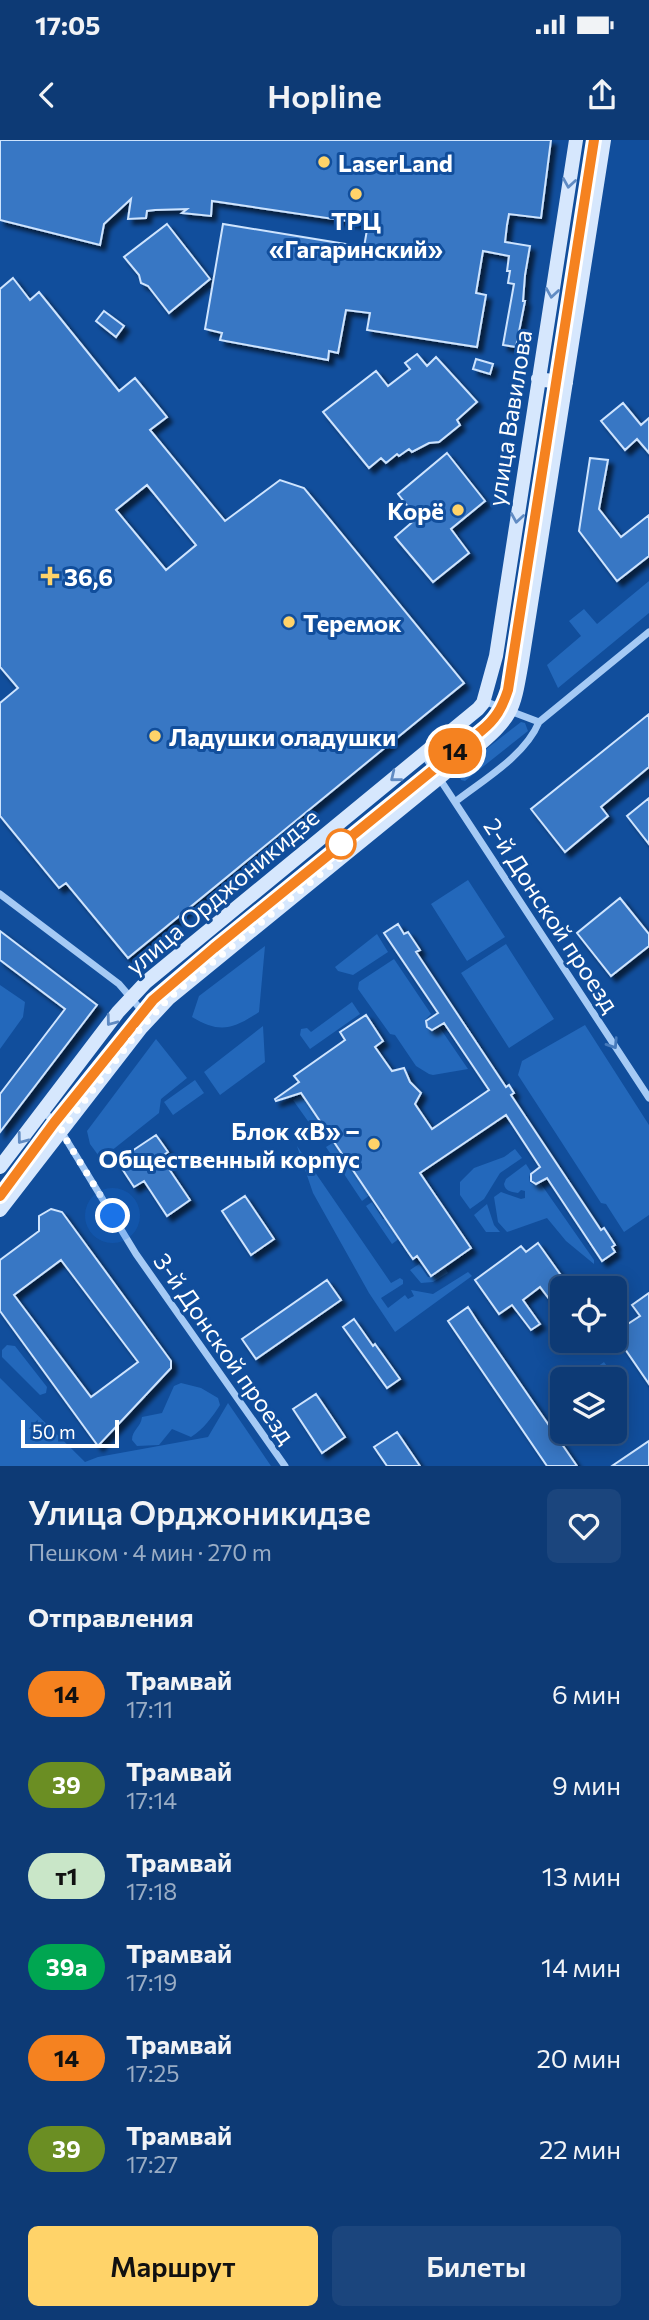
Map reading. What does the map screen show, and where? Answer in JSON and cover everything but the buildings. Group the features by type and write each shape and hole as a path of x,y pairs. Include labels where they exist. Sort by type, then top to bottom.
{"main road":[{"name":"улица Вавилова","path":"484,701 496,656 576,140"},
{"name":"улица Вавилова","path":"511,711 522,661 604,140"},
{"path":"538,379 566,383"},
{"name":"улица Орджоникидзе","path":"0,1167 131,997 160,968 478,709 484,701"},
{"name":"улица Орджоникидзе","path":"0,1210 169,998 499,728 511,711"}],"street":[{"path":"455,802 534,736 539,722 649,632"},
{"path":"484,701 539,722"},
{"name":"2-й Донской проезд","path":"423,754 649,1098"},
{"path":"0,894 119,984 149,1020"},
{"name":"3-й Донской проезд","path":"43,1110 61,1131 136,1254 285,1466"}],"shaded area":[{"path":"649,581 649,613 558,688 547,665 581,636 569,621 584,609 597,624"},
{"path":"521,722 525,723 528,731 465,781 461,780 458,771"},
{"path":"468,880 505,937 467,961 431,904"},
{"path":"377,934 388,952 353,975 338,971 335,967"},
{"path":"506,944 554,1019 509,1048 461,973"},
{"path":"265,946 259,1012 234,1026 226,1027 211,1026 192,1017 199,996"},
{"path":"394,959 431,1014 426,1019 427,1028 432,1031 440,1028 468,1069 433,1075 416,1066 358,989 359,982"},
{"path":"0,985 25,1002 23,1017 0,1049"},
{"path":"352,1002 360,1014 310,1049 300,1035 301,1029 307,1028 311,1032"},
{"path":"585,1025 649,1125 649,1215 624,1232 606,1204 601,1203 518,1075 522,1061"},
{"path":"263,1026 265,1062 220,1095 204,1072"},
{"path":"156,1039 187,1078 161,1099 159,1113 101,1159 90,1144 87,1131"},
{"path":"195,1080 204,1093 173,1115 164,1102"},
{"path":"302,1095 320,1121 317,1123 327,1137 322,1141 293,1100"},
{"path":"334,1142 370,1195 362,1201 326,1147"},
{"path":"297,1146 391,1283 400,1278 403,1280 403,1284 381,1298 388,1308 405,1295 408,1299 414,1296 411,1290 433,1294 468,1272 472,1276 395,1332 369,1293 313,1193"},
{"path":"515,1149 522,1158 500,1173 484,1199 470,1209 460,1195 460,1182 474,1168 504,1157"},
{"path":"526,1164 531,1172 530,1183 541,1184 594,1260 594,1264 566,1241 547,1218 507,1232 498,1222 494,1197 501,1192 525,1198 525,1191 511,1192 504,1184 506,1179"},
{"path":"372,1202 400,1238 392,1244 366,1206"},
{"path":"487,1204 494,1225 500,1232 486,1232 474,1215"},
{"path":"419,1264 428,1277 445,1268 448,1273 433,1282 421,1283 410,1270"},
{"path":"7,1345 15,1346 47,1387 46,1393 40,1395 2,1357 2,1350"},
{"path":"0,1378 85,1462 98,1457 208,1437 228,1403 271,1466 0,1466"},
{"path":"181,1383 201,1388 218,1398 220,1405 204,1427 191,1437 172,1429 159,1445 137,1446 132,1437 142,1417 162,1413 174,1386"}],"tram line":[{"path":"0,1196 54,1123 153,1000 213,948 481,731 501,708 508,690 594,140"},
{"name":"14","path":"0,1196 54,1123 153,1000 481,731 494,720 502,708 508,690 594,140"}],"place":[{"name":"LaserLand","path":"324,162"},
{"name":"ТРЦ «Гагаринский»","path":"356,194"},
{"name":"Корё","path":"458,510"},
{"name":"36,6","path":"50,576"},
{"name":"Теремок","path":"289,622"},
{"name":"Ладушки оладушки","path":"155,736"},
{"name":"Блок «В» – Общественный корпус","path":"374,1144"}],"route":[{"path":"113,1216 61,1131 141,1028 169,998 356,845 341,844"}]}
